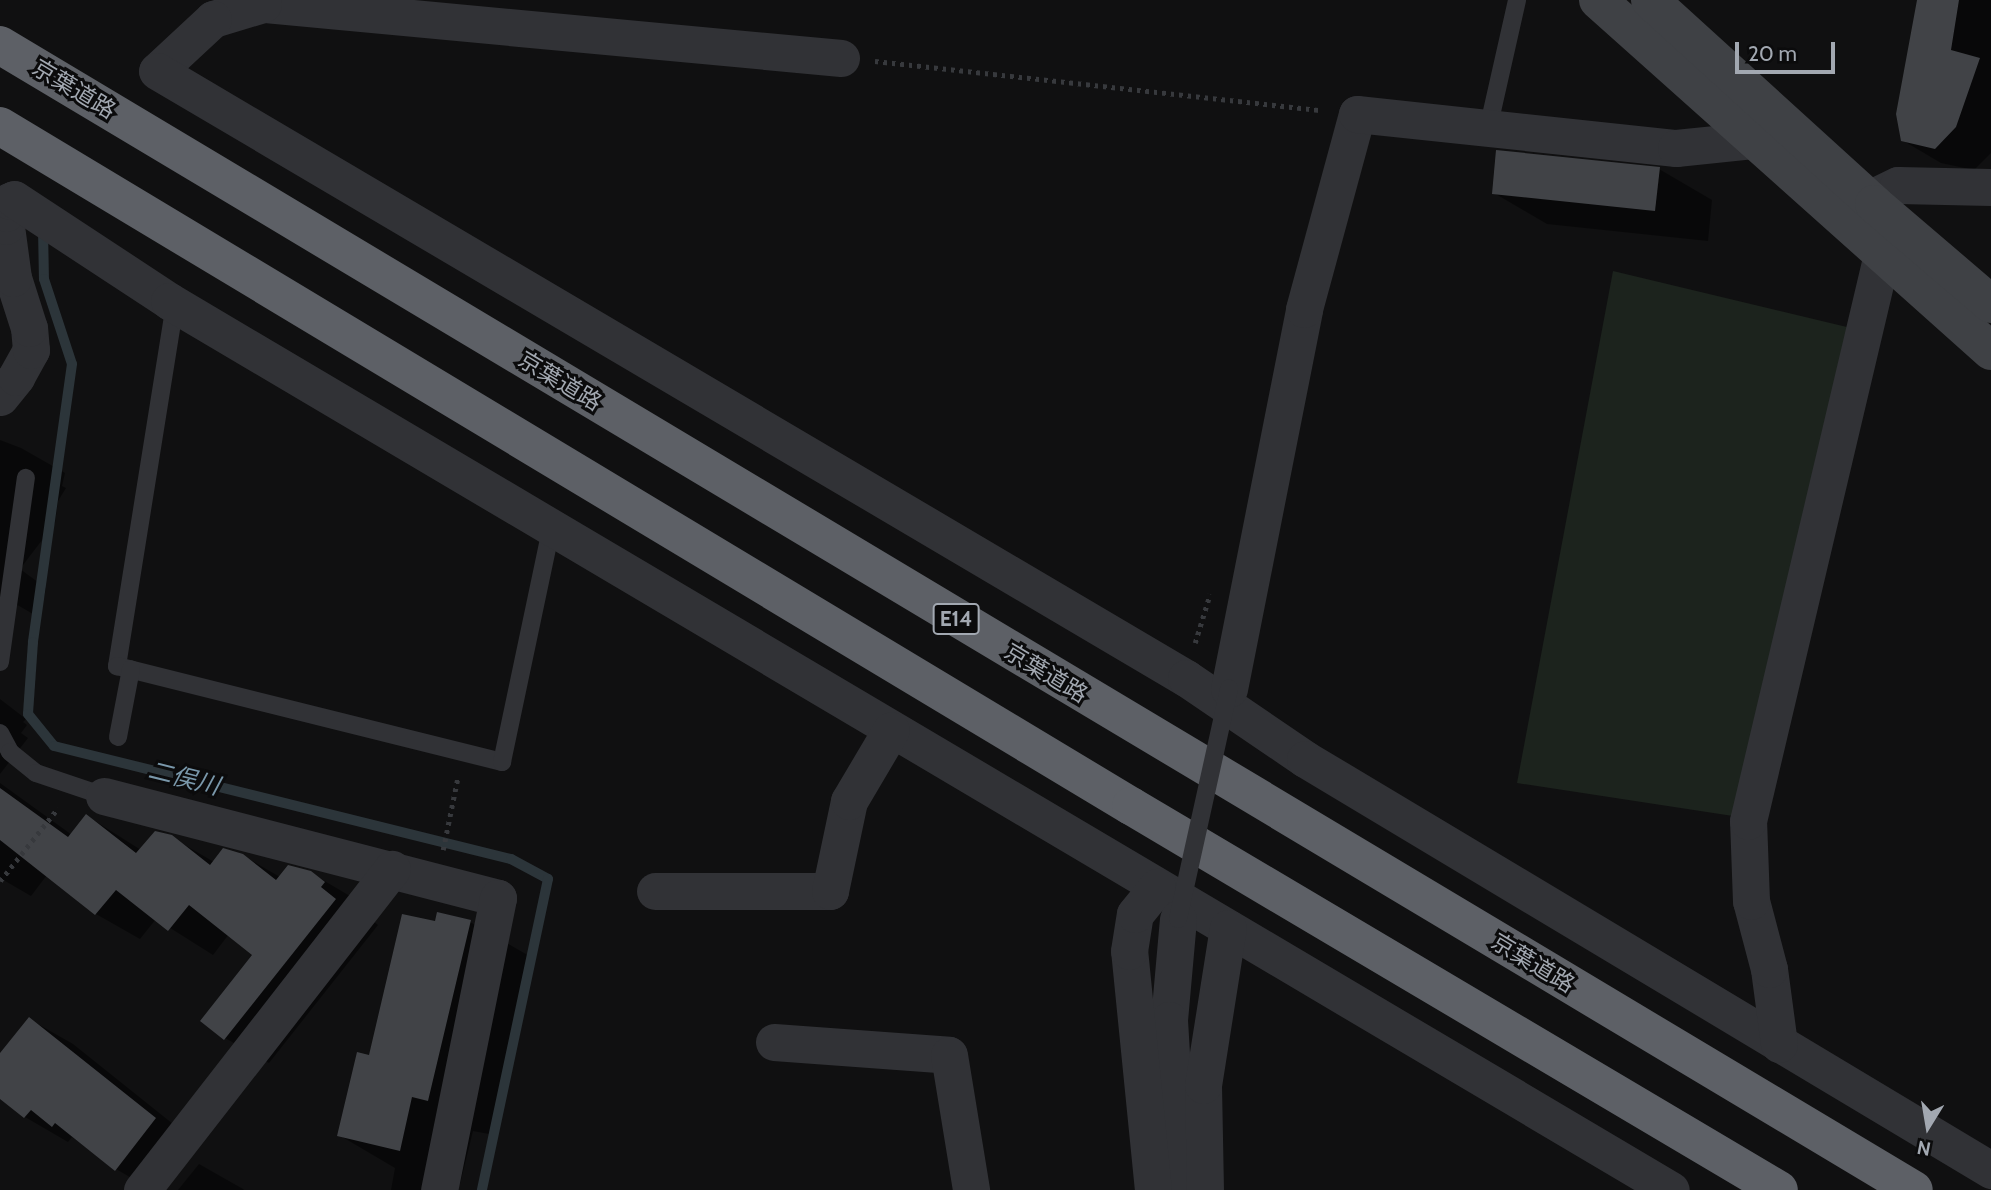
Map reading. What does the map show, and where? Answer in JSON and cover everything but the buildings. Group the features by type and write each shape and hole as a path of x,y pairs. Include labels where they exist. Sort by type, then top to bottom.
{"highway":[{"name":"京葉道路","path":"0,45 1914,1190"},
{"path":"0,126 1143,814 1779,1190"}],"street":[{"path":"1598,0 1765,129 1855,208 1991,304"},
{"path":"1650,0 1765,129"},
{"path":"841,58 263,4 213,19 157,71 1174,671 1305,759 1779,1044 1987,1155"},
{"path":"1229,689 1304,309 1357,114 1676,148 1765,129"},
{"path":"1855,208 1898,185 1991,187"},
{"path":"0,397 16,377 31,350 29,328 13,278 6,226 10,201 14,199 175,304 551,529 1671,1190"},
{"path":"1855,208 1882,254 1991,351"},
{"path":"1779,1044 1769,969 1751,901 1748,821 1882,254"},
{"path":"655,891 830,891 849,801 891,730"},
{"path":"89,792 498,898 439,1190"},
{"path":"142,1190 392,869"},
{"path":"1153,1190 1129,951 1135,914 1157,887"},
{"path":"1178,919 1169,1020 1180,1190"},
{"path":"1205,1190 1203,1085 1228,928"},
{"path":"774,1042 949,1055 971,1190"}],"lane":[{"path":"1488,128 1517,0"},
{"path":"175,304 117,666 502,762 551,529"},
{"path":"0,662 26,478"},
{"path":"118,737 131,669"},
{"path":"1178,919 1229,689"},
{"path":"0,733 10,752 24,766 89,792"}],"path":[{"path":"841,58 1357,114"},
{"path":"449,821 463,752"},
{"path":"0,881 89,792"}],"shaded area":[{"path":"1613,271 1851,328 1746,818 1517,783"}],"waterway":[{"name":"二俣川","path":"43,229 44,279 72,364 33,642 28,714 54,746 511,859 548,879 482,1190"}]}
